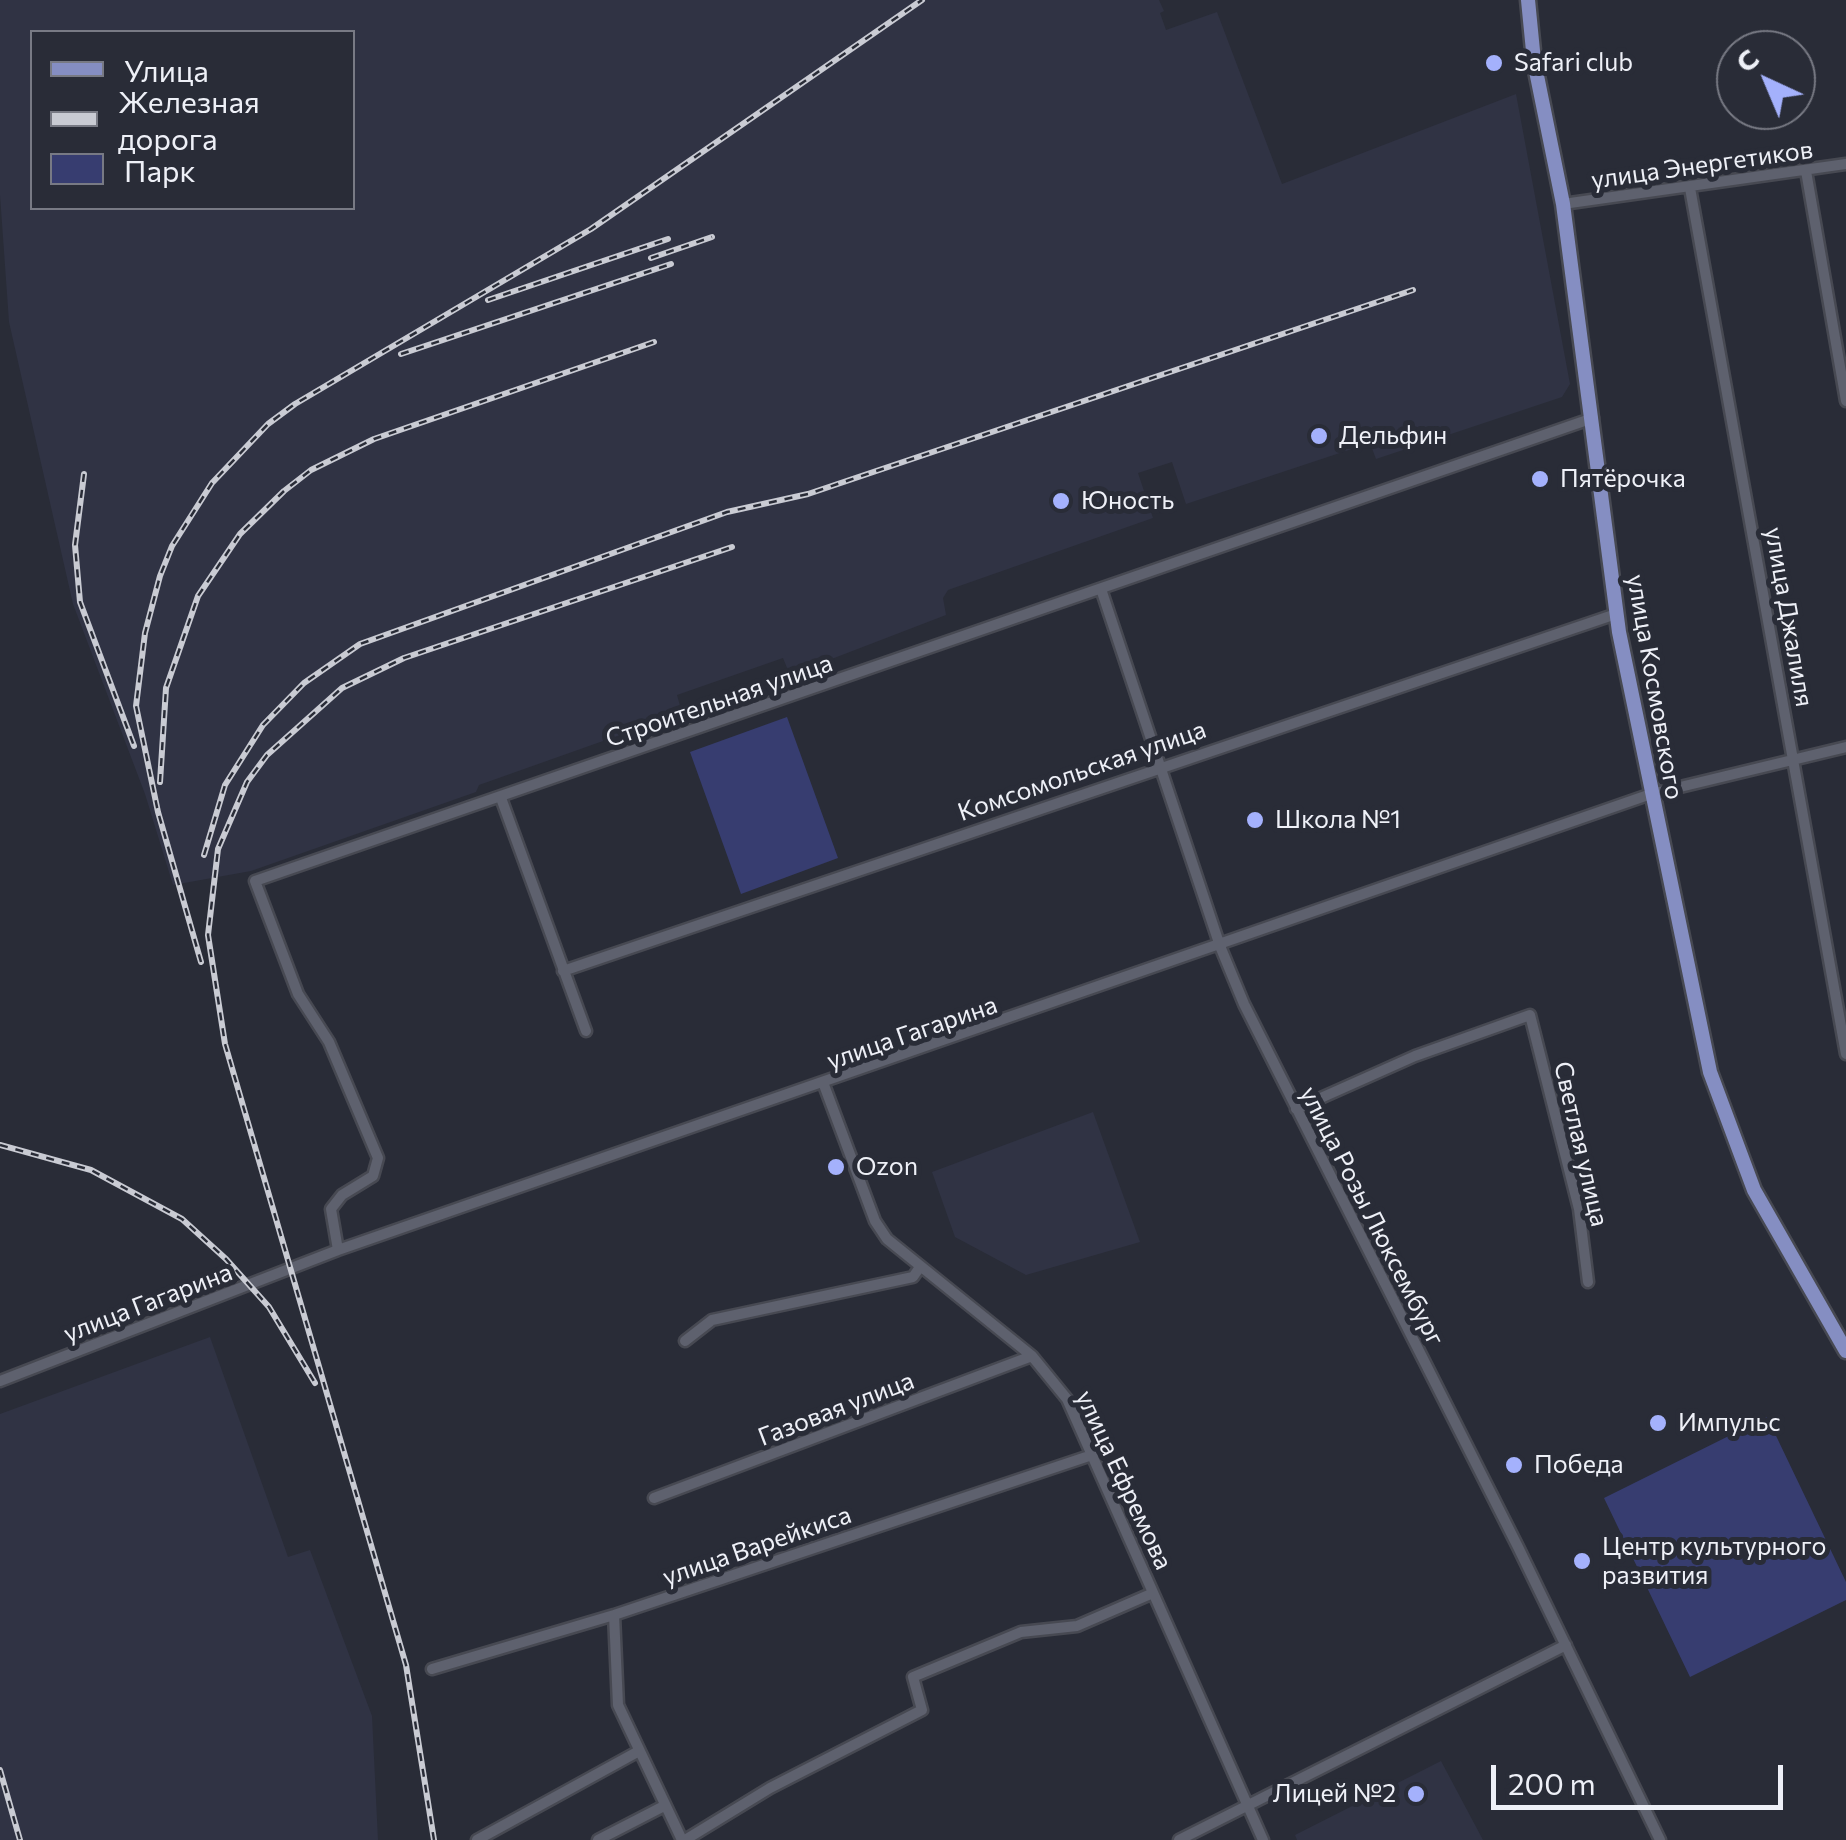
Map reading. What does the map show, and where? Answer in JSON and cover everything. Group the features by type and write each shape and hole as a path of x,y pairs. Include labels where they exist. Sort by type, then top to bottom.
{"main road":[{"name":"улица Космовского","path":"1528,0 1534,61 1563,204 1616,614 1710,1072 1754,1190 1846,1351"}],"street":[{"name":"улица Энергетиков","path":"1563,204 1846,164"},
{"path":"1806,171 1846,401"},
{"name":"улица Джалиля","path":"1690,188 1846,1054"},
{"name":"Строительная улица","path":"338,1250 330,1209 342,1194 373,1176 378,1158 329,1042 298,994 255,881 1593,418"},
{"name":"улица Розы Люксембург","path":"1100,589 1220,946 1296,1109 1660,1840"},
{"name":"Комсомольская улица","path":"563,971 1158,766 1616,614"},
{"name":"улица Гагарина","path":"0,1381 338,1250 824,1085 1651,794 1846,747"},
{"path":"501,798 586,1031"},
{"name":"Светлая улица","path":"1296,1109 1415,1056 1530,1015 1579,1209 1588,1282"},
{"name":"улица Ефремова","path":"824,1085 876,1222 887,1239 1032,1356 1067,1399 1263,1840"},
{"path":"685,1341 712,1320 913,1277 920,1268"},
{"name":"Газовая улица","path":"654,1498 1032,1356"},
{"name":"улица Варейкиса","path":"432,1669 614,1615 1092,1455"},
{"path":"614,1615 618,1705 664,1806 684,1840 770,1788 922,1710 913,1677 1021,1632 1078,1626 1154,1593"},
{"path":"1179,1840 1566,1645"},
{"path":"477,1840 639,1751"},
{"path":"598,1840 664,1806"}],"shaded area":[{"path":"0,0 1159,0 1166,30 1217,12 1282,184 1516,94 1570,384 1562,397 1376,459 1370,443 1186,504 1172,462 1138,473 1153,518 948,590 943,598 946,615 790,675 783,658 677,695 682,713 479,785 476,792 251,871 173,885 145,794 73,604 9,322 0,195"},
{"path":"1093,1112 1140,1242 1026,1275 955,1237 932,1172"},
{"path":"210,1337 288,1557 310,1550 372,1716 378,1840 0,1840 0,1414"},
{"name":"Лицей №2","path":"1441,1761 1483,1840 1297,1840 1295,1835"}],"green space":[{"path":"787,717 838,858 741,894 690,752"},
{"path":"1767,1417 1846,1582 1846,1600 1690,1677 1604,1498"}],"railway":[{"path":"201,962 158,812 136,706 145,633 160,576 172,546 212,483 268,424 295,404 591,229 922,0"},
{"path":"651,258 712,237"},
{"path":"488,300 668,239"},
{"path":"401,354 671,264"},
{"path":"204,855 225,785 263,725 304,683 360,644 727,512 808,494 1413,290"},
{"path":"160,782 166,688 198,596 240,534 284,491 311,470 374,439 654,342"},
{"path":"84,474 75,545 80,602 134,746"},
{"path":"434,1840 406,1665 225,1044 208,935 218,849 247,782 267,755 342,688 404,658 732,547"},
{"path":"0,1145 91,1170 182,1219 226,1259 269,1307 315,1383"},
{"path":"0,1770 20,1840"}],"place":[{"name":"Safari club","path":"1494,63"},
{"name":"Дельфин","path":"1319,436"},
{"name":"Пятёрочка","path":"1540,479"},
{"name":"Юность","path":"1061,501"},
{"name":"Школа №1","path":"1255,820"},
{"name":"Ozon","path":"836,1167"},
{"name":"Импульс","path":"1658,1423"},
{"name":"Победа","path":"1514,1465"},
{"name":"Центр культурного развития","path":"1582,1561"},
{"name":"Лицей №2","path":"1416,1794"}]}
